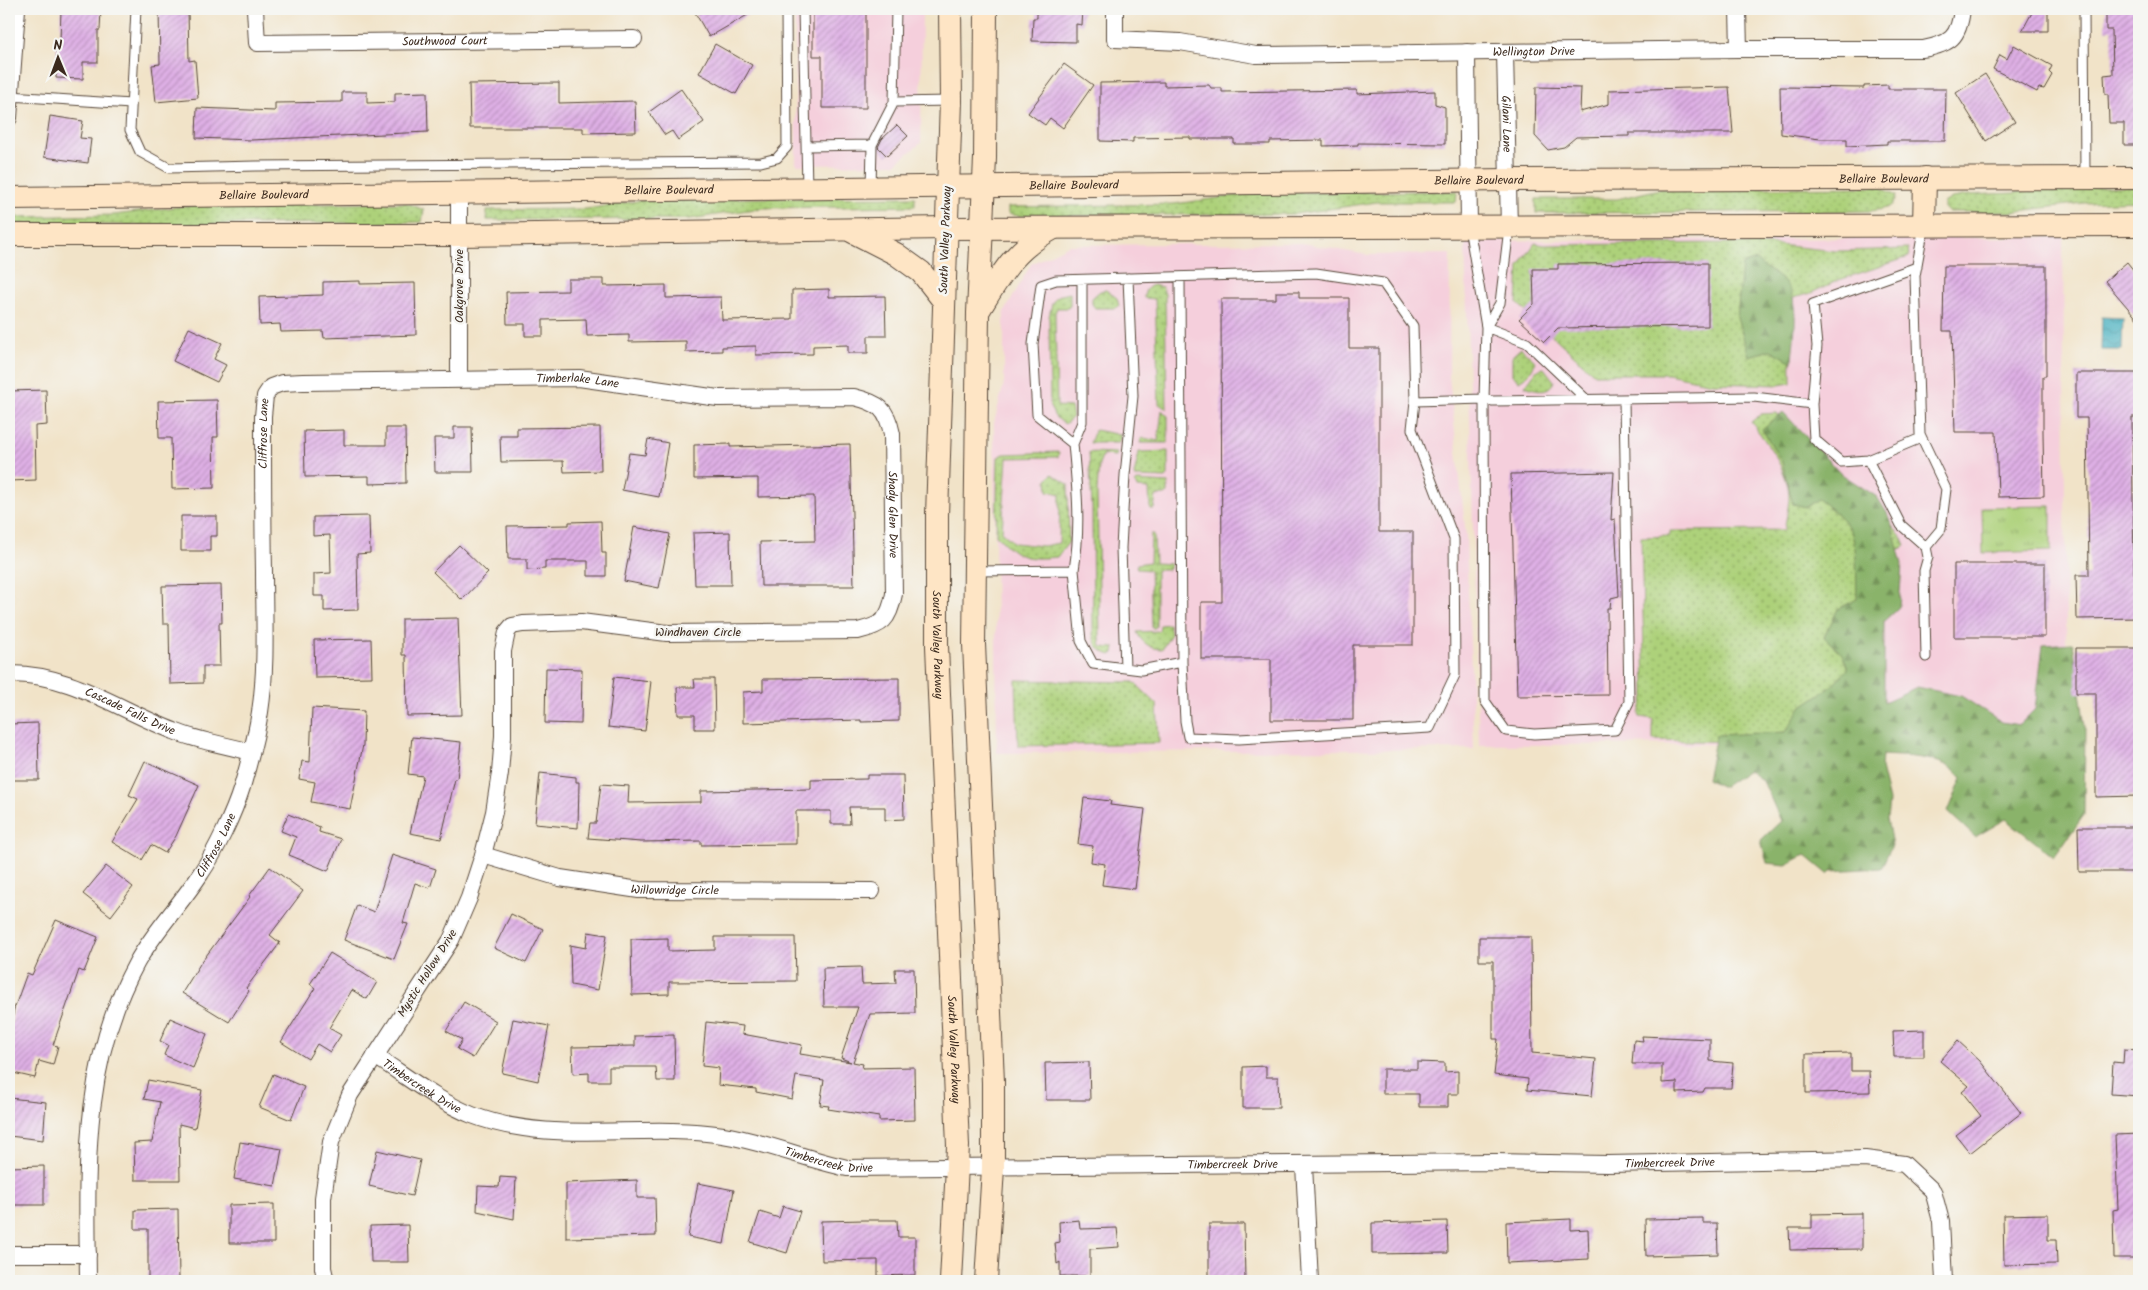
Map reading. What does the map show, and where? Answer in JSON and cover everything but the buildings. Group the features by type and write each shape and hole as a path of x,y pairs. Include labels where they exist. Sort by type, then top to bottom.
{"main road":[{"name":"South Valley Parkway","path":"950,9 951,101 936,516 936,646 955,1034 958,1168 951,1281"},
{"path":"986,9 983,186 978,313 974,571 974,644 993,1082 992,1168 986,1281"},
{"path":"1924,226 1925,178"},
{"name":"Bellaire Boulevard","path":"9,198 1469,180 2139,178"},
{"path":"9,235 460,235 946,228 1509,228 2139,224"},
{"path":"978,313 1006,265 1034,238 1055,228"},
{"path":"850,230 896,254 921,272 943,300"}],"street":[{"path":"9,106 16,9"},
{"name":"Southwood Court","path":"255,9 257,43 634,39"},
{"name":"Wellington Drive","path":"1115,9 1115,39 1180,42 1256,55 1739,49 1923,50 1939,46 1952,39 1961,20 1962,9"},
{"path":"1738,9 1739,49"},
{"path":"1467,52 1469,227"},
{"name":"Gilani Lane","path":"1505,52 1509,228"},
{"name":"Oakgrove Drive","path":"459,192 459,380"},
{"name":"Timberlake Lane","path":"271,387 282,383 303,382 579,378 718,398 854,397 869,400 882,408"},
{"name":"Cliffrose Lane","path":"88,1281 88,1142 99,1058 137,962 166,919 201,873 214,848 241,789 260,712 264,663 263,416 265,396 271,387"},
{"name":"Shady Glen Drive","path":"882,408 889,420 892,434 894,594 891,608 884,621"},
{"name":"Windhaven Circle","path":"512,626 546,622 581,622 667,634 858,631 873,627 884,621"},
{"name":"Mystic Hollow Drive","path":"326,1281 323,1268 323,1198 331,1142 350,1095 451,940 469,898 483,855 494,812 500,773 503,736 503,651 507,632 512,626"},
{"name":"Cascade Falls Drive","path":"9,674 58,680 94,693 175,732 251,752"},
{"name":"Willowridge Circle","path":"483,855 560,878 639,890 872,891"},
{"name":"Timbercreek Drive","path":"375,1056 443,1101 472,1115 507,1125 548,1132 669,1130 723,1135 767,1144 817,1162 847,1168 1495,1162 1608,1164 1866,1159 1904,1164 1933,1191 1941,1221 1944,1281"},
{"path":"1304,1165 1310,1281"},
{"path":"9,1254 88,1254"}],"lane":[{"path":"136,9 130,130 140,152 169,168 761,162 778,158 787,147 786,9"},
{"path":"803,9 808,188"},
{"path":"871,188 872,145 894,102 896,9"},
{"path":"2084,9 2085,178"},
{"path":"894,102 951,101"},
{"path":"9,106 132,104"},
{"path":"806,146 872,145"},
{"path":"1924,226 1916,276 1921,438 1946,489 1941,529 1926,547"},
{"path":"1469,227 1486,326 1484,399 1485,701 1506,730 1534,734 1615,730 1630,702 1624,399"},
{"path":"1486,326 1500,302 1509,228"},
{"path":"1917,267 1813,304 1817,346 1812,404 1814,439 1841,462 1868,460 1921,438"},
{"path":"1073,444 1037,415 1033,344 1041,285 1056,280 1082,280 1128,278 1316,274 1383,283 1413,326 1415,401 1412,429 1454,539 1455,675 1430,728 1239,740 1188,737 1185,721 1182,662 1180,277"},
{"path":"1125,668 1120,548 1133,396 1128,278"},
{"path":"1082,280 1082,422 1073,444 1078,495 1078,540 1074,570 1081,641 1092,664 1141,670 1182,662"},
{"path":"1486,326 1527,343 1586,400"},
{"path":"1415,401 1754,397 1812,404"},
{"path":"1868,460 1901,525 1926,547 1928,557 1924,571 1926,657"},
{"path":"974,571 1074,570"}],"shaded area":[{"path":"795,9 922,9 921,143 895,164 796,165"},
{"path":"2063,237 2067,743 1479,745 1465,241"},
{"path":"1302,243 1367,255 1450,254 1449,376 1466,536 1474,749 997,753 994,423 1004,383 1004,313 1031,264 1069,245"}],"green space":[{"path":"2139,186 2139,201 2084,203 2010,212 1948,212 1944,208 1944,203 1952,198 1969,195 2015,193 2038,188"},
{"path":"1880,187 1896,196 1895,200 1887,208 1871,211 1536,213 1536,199 1617,199 1660,189"},
{"path":"1457,191 1456,202 1377,202 1295,214 1019,216 1008,214 1008,207 1174,204 1256,193"},
{"path":"915,197 915,206 761,208 690,219 487,220 487,210 587,209 649,199"},
{"path":"407,203 424,210 422,222 139,225 9,224 9,217 114,215 185,206"},
{"path":"1535,243 1544,245 1729,243 1779,245 1836,251 1908,249 1909,257 1839,280 1811,293 1790,299 1791,383 1779,385 1712,383 1668,374 1594,374 1517,303 1519,266"},
{"path":"1756,260 1790,289 1795,309 1792,362 1771,350 1749,356 1737,318 1742,265"},
{"path":"1153,285 1162,287 1165,294 1167,409 1159,404 1155,299 1144,298 1146,290"},
{"path":"1106,290 1117,298 1119,306 1116,308 1095,308 1092,304 1092,298 1100,291"},
{"path":"1070,293 1070,306 1068,308 1057,308 1055,313 1057,406 1071,407 1073,417 1065,424 1055,417 1050,407 1049,317 1052,303 1057,296"},
{"path":"1521,348 1536,362 1528,375 1519,381 1512,375 1512,356"},
{"path":"1544,368 1554,381 1549,388 1538,390 1525,386 1537,370"},
{"path":"1162,410 1168,416 1168,443 1140,443 1141,439 1144,438 1158,441"},
{"path":"1783,412 1840,473 1877,497 1890,518 1902,564 1899,607 1884,621 1884,702 1917,687 1961,696 2002,722 2019,725 2035,709 2043,645 2073,643 2085,727 2084,815 2054,857 2006,819 1975,837 1948,812 1962,778 1955,770 1936,761 1914,757 1882,755 1881,768 1889,801 1887,819 1892,845 1881,868 1831,871 1828,874 1805,855 1786,865 1767,863 1761,840 1781,821 1763,781 1748,770 1723,787 1707,779 1716,735 1786,732 1801,707 1831,687 1848,669 1842,654 1824,637 1838,609 1857,599 1856,555 1853,538 1846,523 1818,499 1806,507 1793,504 1782,462 1762,429"},
{"path":"1777,413 1820,463 1861,490 1902,537 1906,546 1893,552 1888,563 1877,714 1737,742 1653,740 1653,719 1640,717 1639,714 1645,693 1641,537 1670,536 1670,531 1784,530 1789,499 1785,478 1776,457 1751,422 1761,414"},
{"path":"1095,430 1121,435 1119,443 1090,443"},
{"path":"1168,451 1168,476 1166,478 1135,477 1139,452"},
{"path":"1059,452 1058,457 1007,458 1002,532 1014,543 1043,546 1059,543 1060,494 1048,491 1047,479 1052,474 1068,484 1069,542 1057,557 1037,558 1023,556 1010,549 996,535 998,457 1004,454"},
{"path":"1089,452 1117,453 1116,456 1103,455 1099,465 1097,491 1100,638 1101,647 1115,648 1114,653 1111,655 1099,648 1095,643 1093,635 1092,508"},
{"path":"1137,481 1168,483 1168,493 1156,496 1154,509 1150,509 1149,489 1137,488 1135,483"},
{"path":"2051,506 2051,551 1983,553 1982,507"},
{"path":"1151,534 1154,534 1155,563 1171,564 1168,570 1156,570 1156,627 1154,628 1152,628 1150,570 1138,569 1136,567 1137,564 1150,562"},
{"path":"1169,624 1171,634 1162,649 1146,644 1137,632 1159,631 1160,625"},
{"path":"1016,680 1134,682 1157,704 1159,743 1018,746"}],"water":[{"path":"2102,317 2123,318 2122,350 2101,350"}]}
